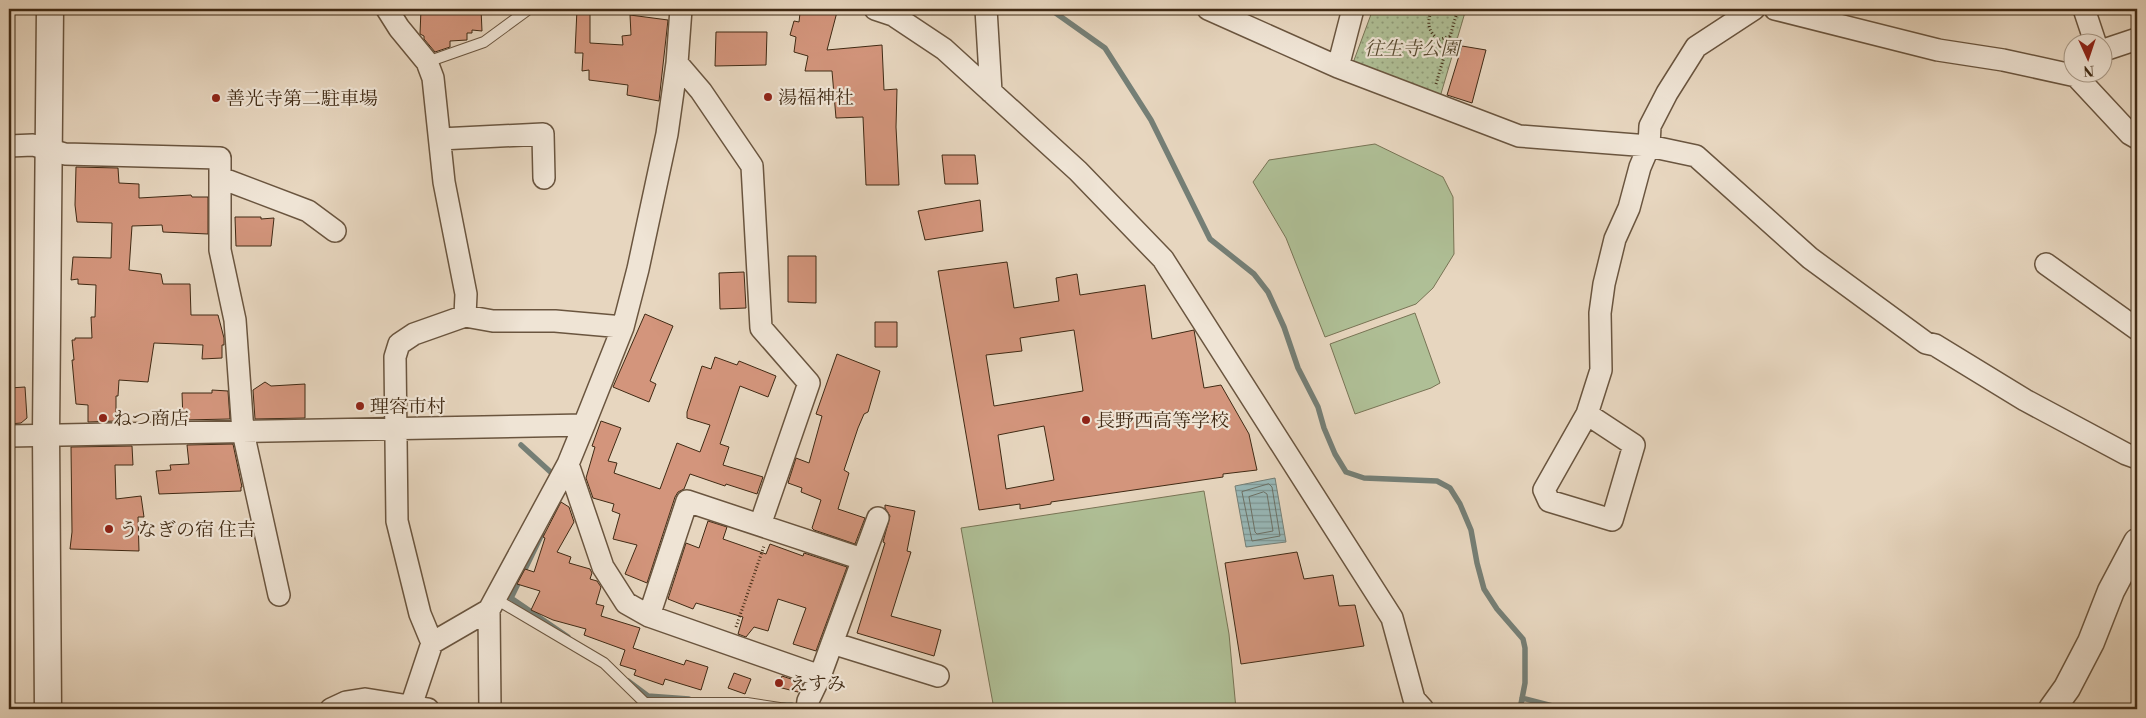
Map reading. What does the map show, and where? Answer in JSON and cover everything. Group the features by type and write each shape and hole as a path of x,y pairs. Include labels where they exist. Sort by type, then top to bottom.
{"street":[{"path":"48,709 46,434 50,9"},
{"path":"387,9 399,28 427,62 432,78 444,182 466,294 465,316"},
{"path":"432,643 491,604 568,464 623,327 656,189 667,134 682,9"},
{"path":"875,9 893,15 944,50 1078,171 1163,258 1392,618 1418,704"},
{"path":"986,9 991,92"},
{"path":"1208,9 1338,67 1519,136 1649,146 1696,156 1810,258 1926,342 1935,345 2025,400 2126,454 2137,458"},
{"path":"1338,67 1353,9"},
{"path":"1587,414 1634,445 1612,520 1549,501 1544,490 1587,414 1601,370 1600,313 1610,259 1615,239 1629,208 1640,167 1649,146 1650,126 1666,93 1696,48 1754,9"},
{"path":"1775,9 1938,50 2003,60 2076,76 2130,134 2137,138"},
{"path":"2084,9 2092,32"},
{"path":"2114,47 2137,39"},
{"path":"676,64 700,91 752,166 761,328 809,383 765,527"},
{"path":"440,139 543,134 544,178"},
{"path":"9,146 33,144 65,154 220,158 220,250 235,320 243,432 279,595"},
{"path":"221,178 308,211 335,231"},
{"path":"2046,264 2137,329"},
{"path":"331,709 346,702 365,699 417,708 432,643 420,614 397,521 395,357 399,344 414,334 465,316 493,321 555,322 623,327"},
{"path":"9,436 584,425"},
{"path":"568,464 603,567 626,602 649,616 820,676"},
{"path":"649,616 687,501 862,559"},
{"path":"807,709 808,701 820,676 878,518"},
{"path":"2052,709 2067,688 2092,642 2111,591 2137,542"},
{"path":"490,709 491,604"},
{"path":"832,643 938,676"}],"lane":[{"path":"427,62 484,42 529,9"},
{"path":"491,604 604,663 645,703 786,709"}],"path":[{"path":"1432,9 1427,24 1431,34 1439,40 1450,36"},
{"path":"1430,103 1458,9"},
{"path":"730,644 765,527"}],"green space":[{"name":"往生寺公園","path":"1373,9 1466,9 1440,97 1350,71"},
{"path":"1375,144 1443,177 1453,197 1454,254 1433,288 1416,304 1325,337 1286,238 1253,182 1269,160"},
{"path":"1415,313 1440,383 1431,388 1355,414 1330,344"},
{"path":"1204,491 1229,634 1236,709 994,709 961,528"}],"water":[{"path":"1275,478 1286,542 1246,547 1235,486"}],"building":[{"path":"421,9 481,9 482,31 472,30 472,33 467,33 467,40 450,41 450,47 435,52 424,39 424,36 420,34"},
{"path":"577,9 590,9 590,43 623,45 622,36 631,35 630,15 668,20 659,101 627,95 628,85 589,80 589,70 582,71 583,53 575,53"},
{"path":"806,9 824,9 837,12 827,50 882,45 884,90 897,89 896,127 899,185 866,185 863,117 836,118 832,71 805,71 808,56 794,52 796,37 790,35 794,21 799,22 800,13 804,13"},
{"path":"716,32 767,32 766,65 715,66"},
{"path":"1462,46 1486,50 1472,103 1447,95"},
{"path":"942,155 975,155 978,184 945,184"},
{"path":"76,167 118,168 119,183 139,184 139,198 191,195 192,197 208,197 208,234 163,232 162,225 132,226 129,270 161,274 163,284 190,284 191,315 218,315 224,338 222,358 202,359 203,345 154,343 148,382 119,380 118,396 116,396 116,421 88,422 88,405 76,404 72,340 75,340 75,338 92,338 91,317 95,317 96,285 78,284 78,279 71,280 73,257 111,258 112,223 77,222 75,205"},
{"path":"980,200 983,231 925,240 918,211"},
{"path":"235,217 274,218 271,246 236,246"},
{"path":"788,256 816,256 816,303 788,302"},
{"path":"1007,262 1014,308 1059,301 1056,278 1077,274 1080,295 1145,285 1152,339 1194,330 1204,388 1221,385 1249,434 1257,470 1223,474 1223,477 1051,502 1051,504 1020,509 1020,504 979,510 938,271","holes":["1074,330 1083,391 994,406 986,355 1022,351 1020,338","1044,426 1054,480 1006,489 998,435"]},
{"path":"744,272 746,308 720,309 719,273"},
{"path":"645,314 673,326 650,381 656,384 649,402 613,387"},
{"path":"875,322 897,322 897,347 875,347"},
{"path":"837,354 880,371 868,412 864,414 858,428 844,470 849,473 838,509 865,518 855,544 814,530 812,528 821,500 801,492 802,488 788,483 796,458 809,463 822,416 816,414"},
{"path":"715,357 737,365 739,361 776,376 768,397 740,386 720,444 729,447 723,465 763,477 757,494 690,474 684,489 678,492 675,497 647,583 625,574 637,545 613,539 620,514 612,511 614,504 593,498 586,478 595,447 592,446 601,421 621,428 608,461 617,463 614,473 660,489 677,443 700,452 710,425 687,418 687,412 702,366 711,369"},
{"path":"265,382 271,386 305,384 305,418 255,419 253,390"},
{"path":"25,387 27,418 21,423 9,424 9,388"},
{"path":"212,390 228,391 230,419 183,420 182,393 212,393"},
{"path":"233,444 242,487 241,491 159,494 156,471 171,470 170,465 189,464 187,445"},
{"path":"132,446 133,465 115,465 116,499 141,496 144,517 138,517 139,551 70,549 72,532 71,447"},
{"path":"561,502 569,507 574,522 557,552 571,557 569,563 590,569 592,573 590,579 597,581 601,587 596,604 604,606 601,616 640,628 633,648 684,665 686,660 708,667 701,690 665,679 663,685 634,675 636,670 620,665 625,650 584,635 586,629 553,620 531,610 540,591 517,584 525,569 534,572 545,538 543,537"},
{"path":"885,505 915,511 907,551 911,552 891,616 941,630 934,656 857,633 885,543 883,542 890,516"},
{"path":"708,521 727,527 723,539 766,554 770,544 803,556 804,553 847,567 816,651 793,644 806,608 778,599 768,631 754,627 746,637 738,634 743,617 696,603 693,609 668,599 686,543 699,548"},
{"path":"1297,552 1304,579 1333,575 1339,606 1355,605 1364,646 1241,664 1225,563"},
{"path":"734,673 751,679 745,694 728,688"},
{"path":"782,676 803,683 798,692 778,687"}],"waterway":[{"path":"1050,9 1105,48 1151,120 1210,239 1254,274 1268,292 1284,327 1298,368 1318,407 1324,428 1335,454 1346,472 1364,478 1437,481 1450,488 1460,504 1471,530 1484,589 1497,609 1523,639 1525,648 1525,683 1520,709"},
{"path":"521,445 556,477"},
{"path":"542,534 511,598 568,637"},
{"path":"628,681 648,696 689,699"},
{"path":"1522,698 1564,709"},
{"path":"783,705 792,705 797,709"}],"place":[{"name":"湯福神社","path":"768,97"},
{"name":"善光寺第二駐車場","path":"216,98"},
{"name":"理容市村","path":"360,406"},
{"name":"ねつ商店","path":"103,418"},
{"name":"長野西高等学校","path":"1086,420"},
{"name":"うなぎの宿 住吉","path":"109,529"},
{"name":"えすみ","path":"779,683"}]}
